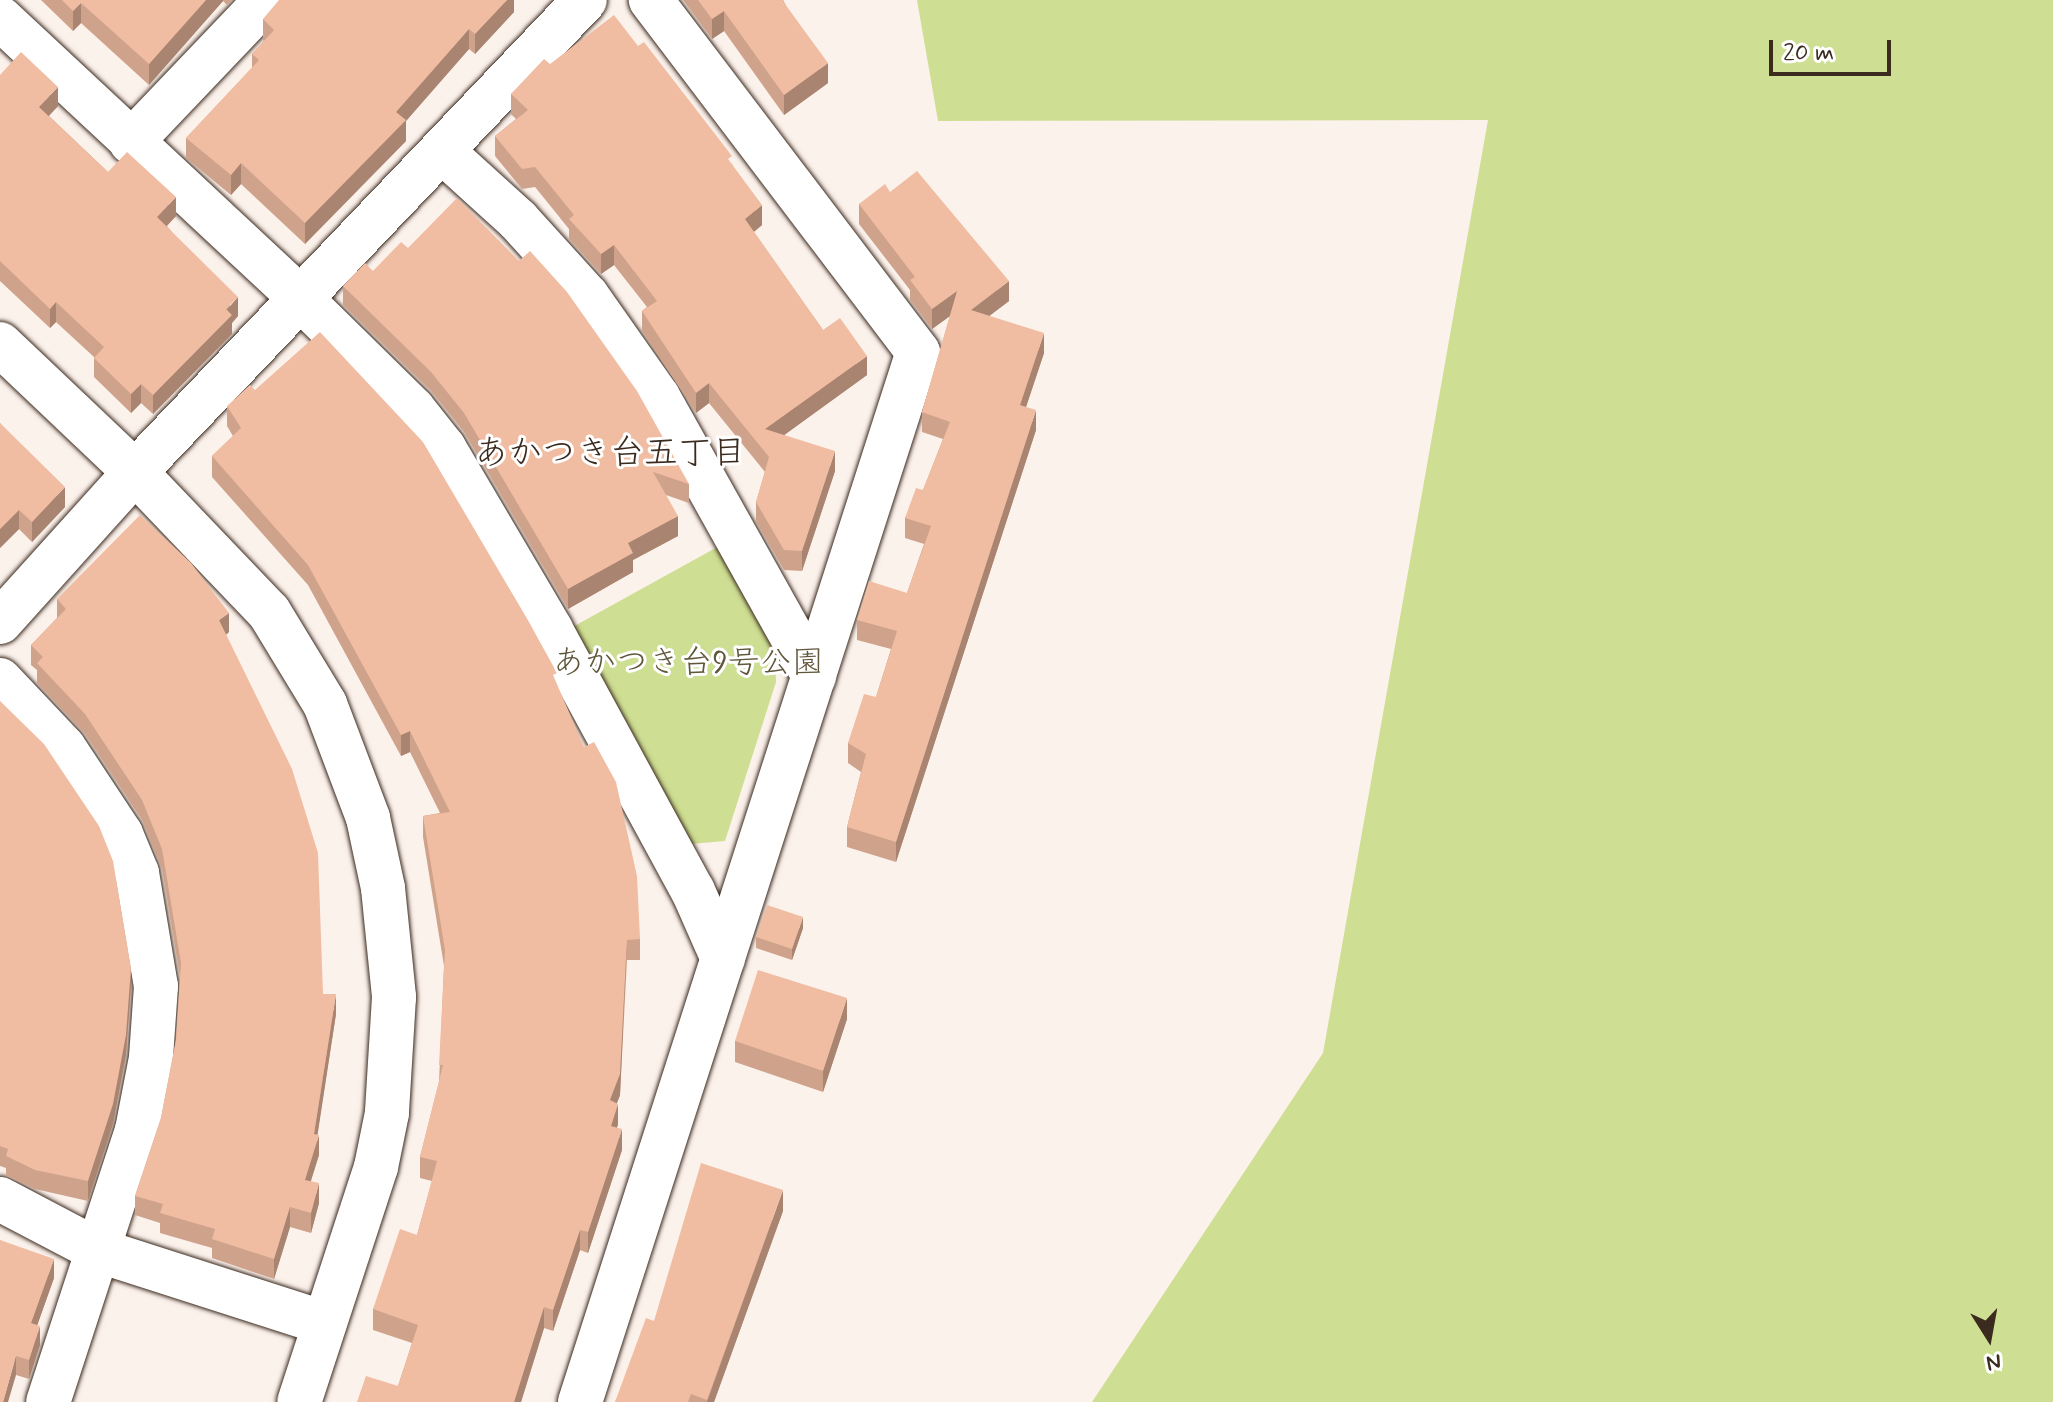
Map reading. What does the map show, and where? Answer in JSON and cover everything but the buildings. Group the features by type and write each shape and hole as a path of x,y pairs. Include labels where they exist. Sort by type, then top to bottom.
{"street":[{"path":"131,142 266,0"},
{"path":"0,622 135,472 585,0"},
{"path":"580,1402 918,352 651,0"},
{"path":"0,18 301,299 413,409 468,483 693,891 723,959"},
{"path":"442,151 518,220 596,309 658,397 814,676"},
{"path":"0,344 135,472 250,591 295,651 346,752 380,874 394,997 387,1113 376,1167 299,1402"},
{"path":"0,680 100,796 137,873 156,986 151,1058 137,1130 48,1402"},
{"path":"0,1199 97,1250 325,1323"}],"green space":[{"path":"917,0 2053,0 2053,1402 1092,1402 1323,1053 1488,120 938,121"},
{"name":"あかつき台9号公園","path":"721,545 774,640 776,682 725,841 690,844 569,629"}],"district":[{"name":"あかつき台五丁目","path":"610,454"}]}
